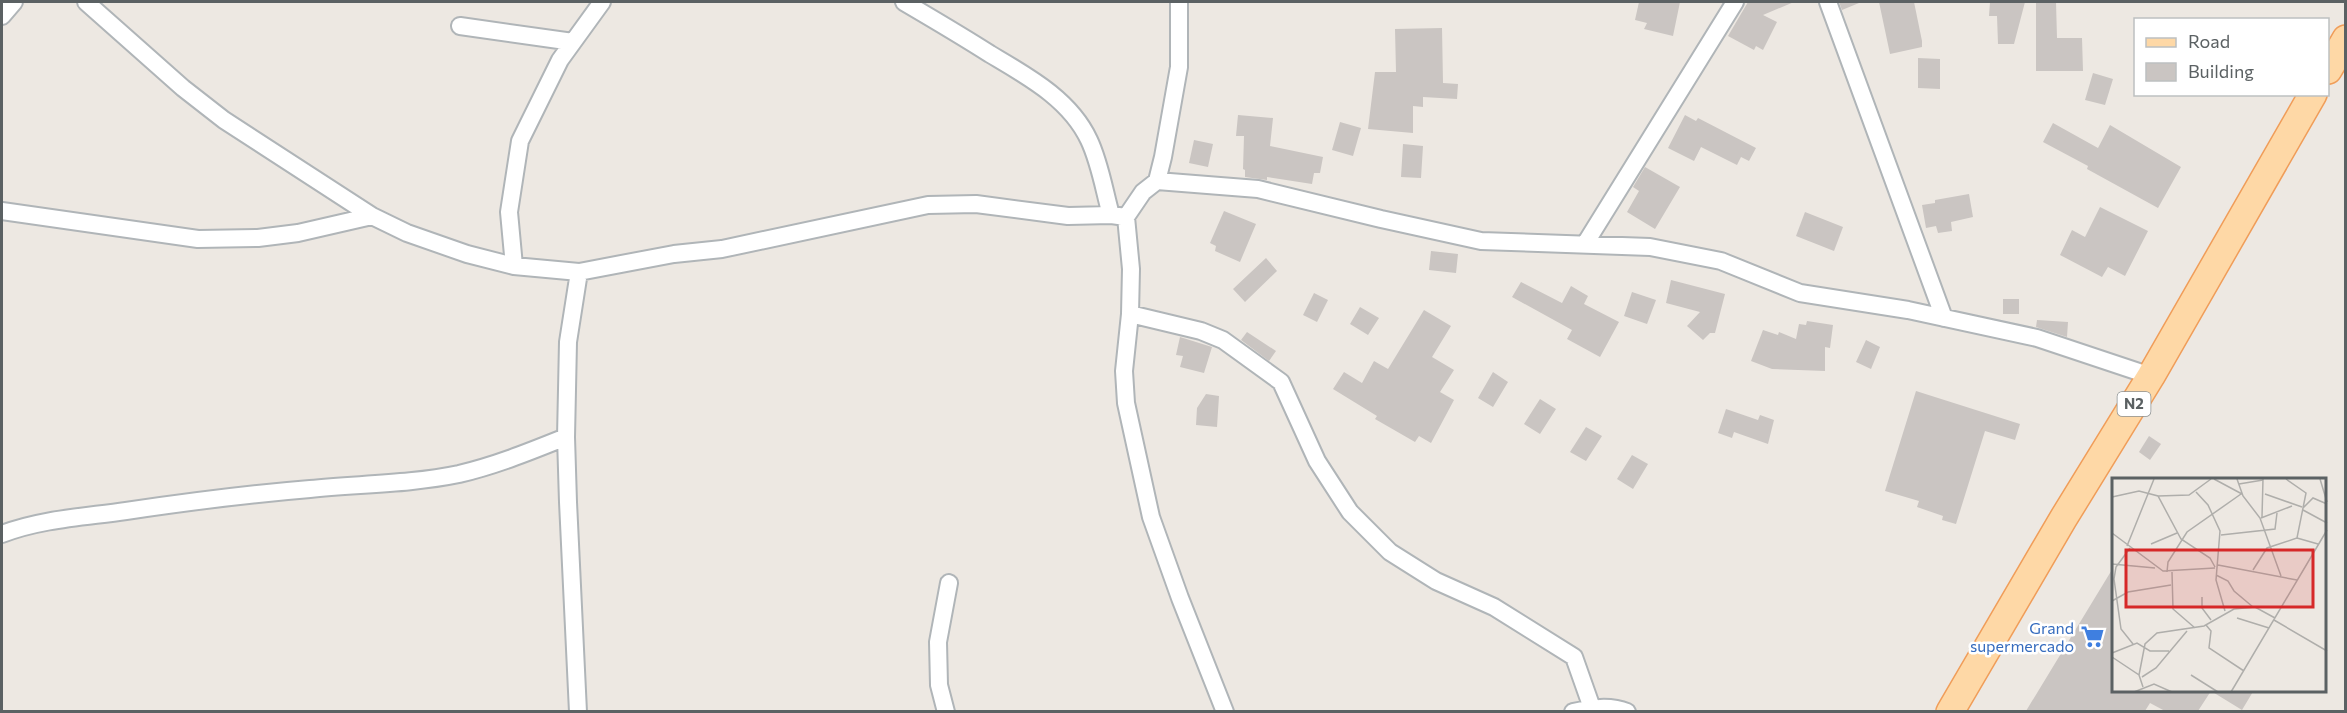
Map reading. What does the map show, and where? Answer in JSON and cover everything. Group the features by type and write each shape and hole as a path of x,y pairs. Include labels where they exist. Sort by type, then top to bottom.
{"main road":[{"path":"2329,68 2346,39"},
{"name":"N2","path":"1950,711 2063,519 2151,376 2312,96"}],"street":[{"path":"2,16 14,2"},
{"path":"86,2 183,88 224,120 372,216 407,233 467,254 514,266 579,272 674,254 722,249 928,205 976,204 1068,216 1118,216 1157,181 1172,116 1179,68 1179,2"},
{"path":"514,266 509,212 520,141 560,60 602,2"},
{"path":"904,2 1054,95 1072,114 1089,139 1118,216 1131,269 1130,314 1124,371 1126,403 1151,517 1179,598 1225,711"},
{"path":"1586,244 1735,2"},
{"path":"1828,2 1944,318"},
{"path":"460,26 573,42"},
{"path":"1157,181 1258,189 1480,241 1650,248 1721,261 1800,293 1908,310 2037,339 2151,376"},
{"path":"2,211 198,239 258,238 372,216"},
{"path":"578,711 566,437 568,342 579,272"},
{"path":"1130,314 1201,331 1223,340 1281,382 1317,461 1350,512 1390,552 1436,581 1494,607 1574,657 1592,708"},
{"path":"2,534 21,527 59,519 168,504 296,490 410,481 458,474 507,461 566,437"},
{"path":"946,711 939,685 938,642 949,583"},
{"path":"1573,711 1592,708 1619,708 1628,711"}],"building":[{"path":"1639,2 1680,2 1673,36 1644,29 1647,23 1635,20"},
{"path":"1748,2 1794,2 1763,15 1777,22 1763,50 1756,46 1754,50 1728,36"},
{"path":"1839,2 1859,2 1859,3 1842,10"},
{"path":"1879,2 1914,2 1922,47 1890,54"},
{"path":"1990,2 2025,2 2014,44 1998,44 1997,16 1989,16"},
{"path":"2036,2 2056,2 2057,38 2082,38 2083,71 2036,71"},
{"path":"1442,28 1443,83 1458,84 1457,99 1423,97 1423,107 1413,106 1413,133 1368,129 1375,72 1396,72 1395,29"},
{"path":"1918,58 1940,59 1940,89 1918,88"},
{"path":"2093,73 2113,79 2105,105 2085,100"},
{"path":"1238,115 1273,118 1270,146 1323,157 1320,173 1314,173 1312,184 1267,177 1267,180 1245,177 1243,169 1244,136 1236,136"},
{"path":"1685,115 1696,121 1698,118 1756,148 1749,161 1741,157 1737,165 1701,147 1694,161 1668,148"},
{"path":"1340,122 1361,128 1353,156 1332,150"},
{"path":"2053,123 2098,148 2110,125 2181,167 2158,208 2043,142"},
{"path":"1194,140 1213,144 1208,167 1189,163"},
{"path":"1403,144 1423,146 1421,178 1401,177"},
{"path":"1645,167 1680,187 1655,229 1627,212 1639,191 1633,187"},
{"path":"1969,194 1973,217 1951,222 1952,231 1938,233 1936,226 1926,228 1922,205 1935,203 1935,200"},
{"path":"2100,207 2148,231 2125,276 2108,267 2102,277 2060,255 2072,230 2085,237"},
{"path":"1224,211 1256,224 1240,262 1215,251 1216,246 1210,243"},
{"path":"1805,212 1843,227 1834,251 1796,236"},
{"path":"1431,251 1458,254 1456,273 1429,270"},
{"path":"1266,258 1277,271 1245,302 1233,289"},
{"path":"1671,280 1725,294 1715,333 1710,333 1703,340 1687,326 1700,312 1666,303"},
{"path":"1521,282 1562,303 1571,286 1588,296 1584,304 1619,322 1600,357 1567,339 1572,330 1512,297"},
{"path":"1632,292 1656,300 1647,324 1624,316"},
{"path":"1314,293 1328,300 1317,322 1303,315"},
{"path":"2003,299 2019,299 2019,314 2003,314"},
{"path":"1360,307 1379,318 1368,335 1350,324"},
{"path":"1424,310 1451,326 1432,357 1454,370 1440,392 1454,400 1431,443 1419,436 1415,442 1375,419 1377,416 1333,389 1344,372 1362,383 1374,361 1388,369"},
{"path":"2037,320 2068,322 2067,337 2036,327"},
{"path":"1807,321 1833,325 1830,348 1825,347 1825,371 1772,369 1751,361 1763,330 1778,335 1779,332 1796,339 1799,324 1806,325"},
{"path":"1247,332 1276,351 1269,361 1241,340"},
{"path":"1180,337 1212,347 1204,373 1180,367 1183,356 1176,355"},
{"path":"1866,340 1880,347 1871,369 1856,362"},
{"path":"1493,372 1508,382 1493,407 1478,398"},
{"path":"1916,391 2020,424 2015,440 1985,431 1956,524 1942,520 1943,516 1917,507 1919,501 1885,491"},
{"path":"1206,394 1219,396 1217,427 1196,425 1197,408"},
{"path":"1540,399 1556,409 1540,434 1524,424"},
{"path":"1726,409 1758,420 1760,415 1774,420 1768,444 1734,432 1732,438 1718,433"},
{"path":"1586,427 1602,436 1586,461 1570,452"},
{"path":"2149,436 2161,444 2150,460 2139,452"},
{"path":"1632,455 1648,464 1633,489 1617,479"},
{"name":"Grand supermercado","path":"2112,570 2112,692 2210,692 2198,711 2165,711 2150,703 2145,711 2026,711"},
{"name":"Grand supermercado","path":"2213,692 2253,692 2242,710"}],"place":[{"name":"Grand supermercado","path":"2092,637"}]}
